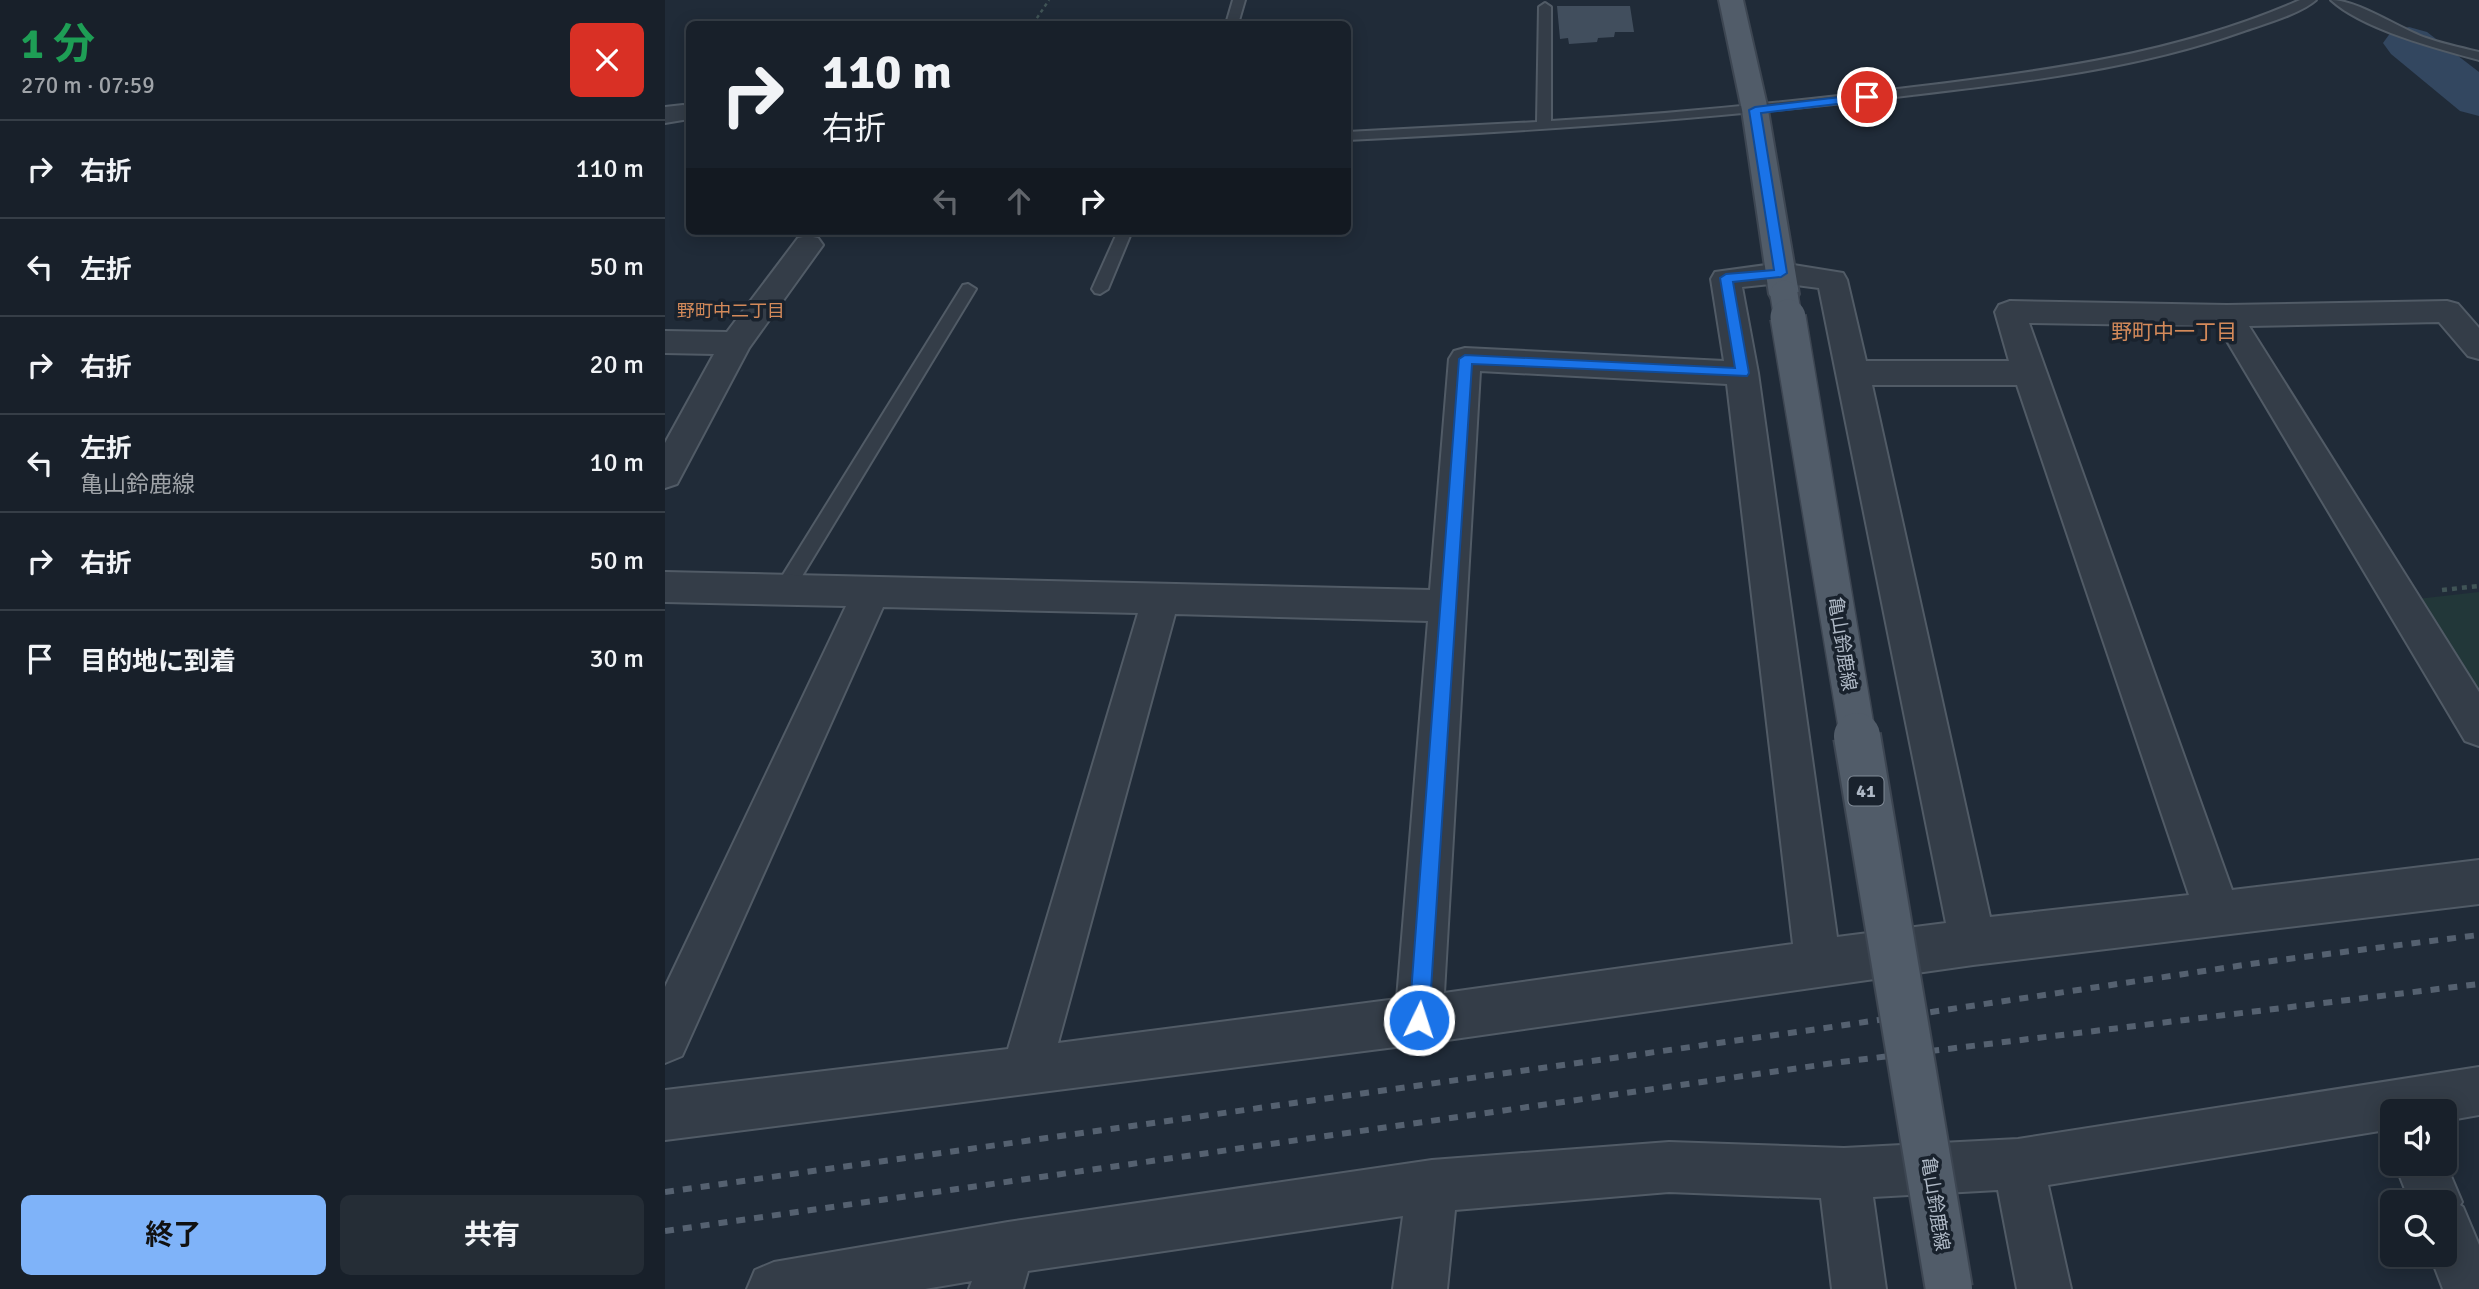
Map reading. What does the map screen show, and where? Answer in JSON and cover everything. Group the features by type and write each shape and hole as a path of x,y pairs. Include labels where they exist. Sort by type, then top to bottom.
{"main road":[{"name":"亀山鈴鹿線","path":"1731,0 1755,110 1949,1289"}],"street":[{"path":"665,475 736,343 808,245"},
{"path":"1818,963 1742,373 1726,278 1782,283 1832,280 1973,942"},
{"path":"2218,914 2010,312 2227,316 2447,311 2479,348"},
{"path":"2227,316 2479,728"},
{"path":"665,342 736,343"},
{"path":"1419,1020 1465,359 1742,373"},
{"path":"1853,373 2029,373"},
{"path":"665,587 1448,606"},
{"path":"665,1039 871,592"},
{"path":"1026,1071 1161,598"},
{"path":"665,1115 1419,1020 1973,942 2479,882"},
{"path":"2441,1099 2479,1091"},
{"path":"774,1289 1002,1268 1432,1186 1669,1167 1845,1173 2018,1164 2380,1111"},
{"path":"2018,1164 2044,1289"},
{"path":"1845,1173 1859,1289"},
{"path":"1420,1289 1432,1186"},
{"path":"2457,1256 2470,1289"}],"lane":[{"path":"1232,21 1240,0"},
{"path":"1351,136 1755,110 2024,78 2145,56 2217,37 2310,0"},
{"path":"2337,0 2423,41 2479,56"},
{"path":"1544,125 1545,7"},
{"path":"1100,289 1123,235"},
{"path":"783,591 968,289"}],"path":[{"path":"1035,21 1049,0"}],"green space":[{"path":"2479,592 2479,695 2417,599"}],"building":[{"path":"1557,6 1630,6 1634,32 1615,32 1614,37 1598,38 1597,42 1569,44 1568,38 1560,39"}],"waterway":[{"path":"2409,43 2479,99"}],"railway":[{"path":"665,1192 1825,1028 2264,962 2479,935"},
{"path":"665,1231 1841,1062 2479,984"}],"district":[{"name":"野町中二丁目","path":"731,311"},
{"name":"野町中一丁目","path":"2174,332"}],"route":[{"path":"1419,1020 1465,359 1742,373 1726,278 1781,273 1755,110 1867,97"}]}
